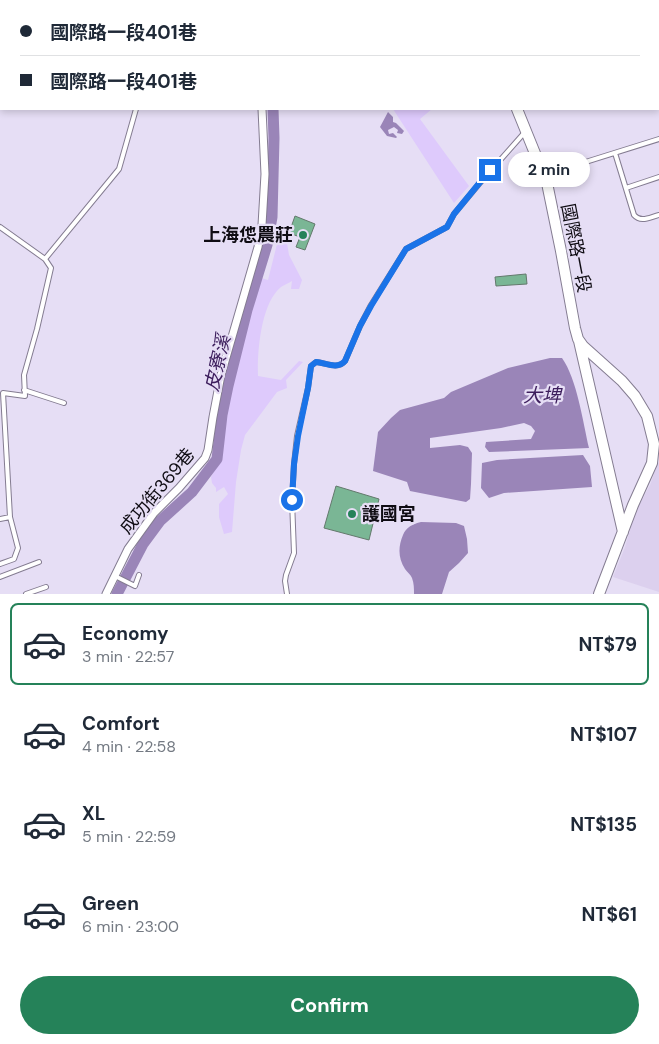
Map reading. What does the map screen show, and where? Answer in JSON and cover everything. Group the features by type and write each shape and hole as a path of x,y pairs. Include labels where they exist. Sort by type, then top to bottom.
{"street":[{"name":"成功街369巷","path":"106,594 128,549 154,513 205,458 208,450 221,375 261,232 265,174 262,110"},
{"name":"國際路一段","path":"518,110 544,175 561,251 575,328 623,533"},
{"path":"578,339 635,396 646,416 656,445 656,458 633,505 599,594"}],"lane":[{"path":"45,259 119,169 136,110"},
{"path":"288,594 285,581 294,553 292,500 294,464 311,366 316,362 337,366 342,365 371,306 406,249 447,227 454,214 526,131"},
{"path":"544,175 659,139"},
{"path":"615,153 634,215 640,220 659,215"},
{"path":"626,188 659,177"},
{"path":"0,227 45,259 51,268 24,375 25,396 3,393 10,517 18,548 14,559 0,564"},
{"path":"261,232 282,234"},
{"path":"24,390 64,403"},
{"path":"0,519 10,517"},
{"path":"0,577 40,562"},
{"path":"116,576 136,586 139,574"},
{"path":"26,594 46,587"}],"shaded area":[{"path":"394,110 431,110 420,119 469,186 454,203"},
{"path":"287,243 289,255 302,280 299,289 291,289 292,281 281,287 274,294 269,304 262,328 258,354 258,376 281,380 299,361 303,362 286,380 287,388 277,392 245,435 236,482 232,532 224,534 219,517 219,504 228,494 224,487 216,492 211,477 220,459 231,385 257,290 261,278 268,280 277,244"},
{"path":"658,462 659,592 613,577 625,547 635,513 650,485"}],"water":[{"path":"388,112 393,117 393,122 404,131 402,134 397,133 398,130 394,127 388,130 389,134 393,133 396,138 387,136 380,127"},
{"name":"大埤","path":"550,358 562,358 572,377 589,448 489,452 485,447 486,442 531,439 535,431 531,426 524,423 430,438 430,448 460,445 468,447 472,453 470,499 466,502 410,491 407,482 373,471 378,432 400,410 444,398 451,392 508,368"},
{"name":"大埤","path":"583,455 590,466 592,487 504,493 489,498 481,488 482,463 497,460"},
{"path":"421,522 456,523 464,526 468,553 449,572 442,594 414,594 412,578 401,561 400,548 404,532 410,526"}],"building":[{"name":"上海怹農莊","path":"295,216 315,224 305,250 296,247 300,237 289,233"},
{"path":"526,274 527,284 496,286 495,277"},
{"name":"護國宮","path":"336,486 379,499 369,540 324,528"}],"waterway":[{"name":"皮寮溪","path":"117,594 143,544 160,521 192,492 217,459 222,415 228,386 247,310 267,245 272,217 273,110"}],"place":[{"name":"上海怹農莊","path":"303,235"},
{"name":"護國宮","path":"352,514"}],"route":[{"path":"292,500 298,436 312,364 316,362 337,366 342,365 371,306 406,249 447,227 454,214 490,170"}]}
